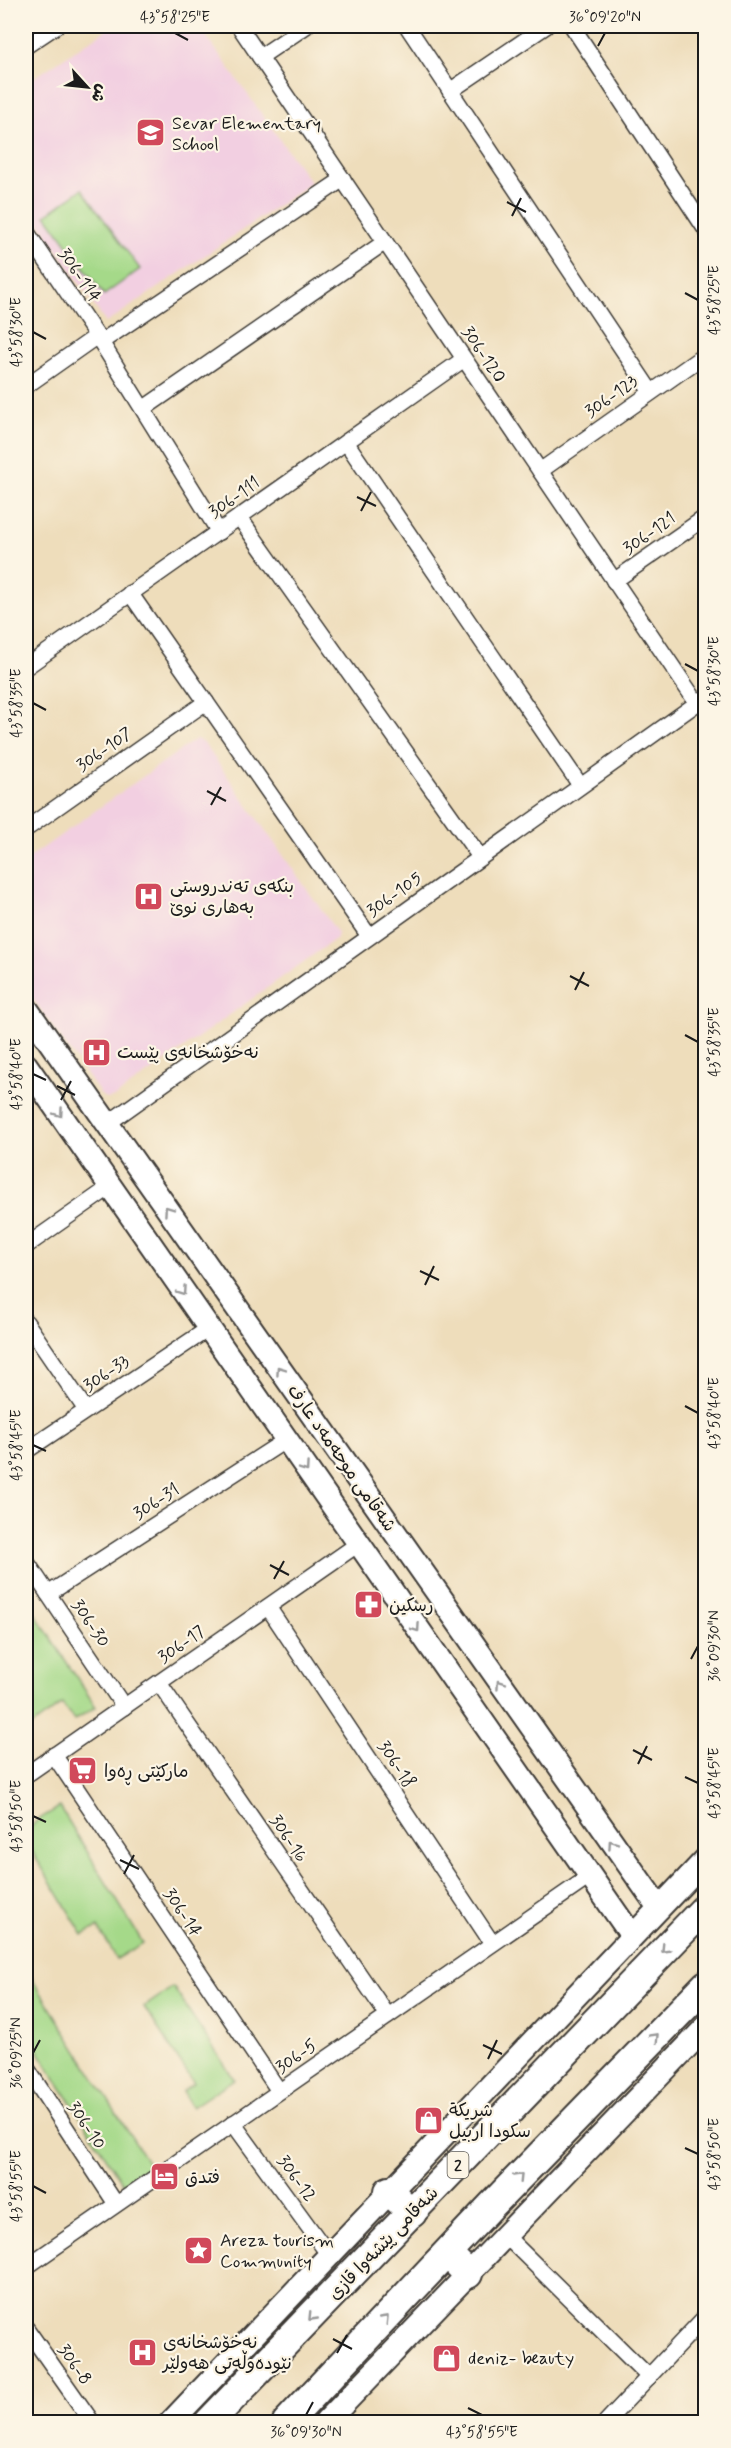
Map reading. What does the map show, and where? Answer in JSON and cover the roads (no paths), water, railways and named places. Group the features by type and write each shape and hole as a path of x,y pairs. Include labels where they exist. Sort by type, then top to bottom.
{"highway":[{"name":"شەقامی پێشەوا قازی","path":"209,2422 705,1907"},
{"path":"287,2422 492,2205 705,1985"},
{"path":"389,2191 412,2213"},
{"path":"448,2254 468,2274"}],"street":[{"path":"26,46 56,26"},
{"name":"306-120","path":"239,26 614,581 701,700"},
{"path":"260,57 306,26"},
{"path":"407,26 651,392"},
{"path":"450,91 546,26"},
{"path":"572,26 705,230"},
{"path":"26,386 343,179"},
{"name":"306-114","path":"26,231 99,339 219,532"},
{"path":"143,409 385,242"},
{"name":"306-123","path":"540,471 705,354"},
{"name":"306-111","path":"26,666 464,359"},
{"path":"346,442 580,785"},
{"path":"239,517 480,857"},
{"name":"306-121","path":"614,581 705,517"},
{"path":"130,593 369,936"},
{"name":"306-105","path":"107,1124 701,700"},
{"name":"306-107","path":"26,829 206,702"},
{"name":"شەقامی موحەمەد عارف","path":"26,1008 632,1873 659,1908"},
{"name":"شەقامی موحەمەد عارف","path":"26,1065 632,1936"},
{"path":"26,1246 110,1187"},
{"path":"26,1323 86,1410"},
{"name":"306-33","path":"26,1451 208,1329"},
{"name":"306-31","path":"48,1594 286,1440"},
{"name":"306-17","path":"26,1774 358,1544"},
{"name":"306-30","path":"26,1561 124,1707"},
{"name":"306-18","path":"268,1606 492,1943"},
{"name":"306-16","path":"159,1683 388,2016"},
{"name":"306-14","path":"54,1755 279,2091"},
{"path":"171,2422 705,1859"},
{"path":"602,1896 616,1905 630,1901 636,1888 632,1873"},
{"name":"306-5","path":"26,2267 589,1876"},
{"path":"326,2422 505,2235 703,2036"},
{"name":"306-10","path":"26,2067 116,2204"},
{"name":"306-12","path":"233,2123 329,2255"},
{"path":"505,2235 648,2377"},
{"path":"606,2422 705,2316"},
{"name":"306-8","path":"26,2328 92,2422"}],"place":[{"name":"Sevar Elementary School","path":"151,133"},
{"name":"بنکەی تەندروستی بەهاری نوێ","path":"149,896"},
{"name":"نەخۆشخانەی پێست","path":"96,1052"},
{"name":"رسکین","path":"368,1605"},
{"name":"مارکێتی ڕەوا","path":"83,1771"},
{"name":"شريكة سكودا اربيل","path":"428,2120"},
{"name":"فتدق","path":"164,2177"},
{"name":"Areza tourism Community","path":"199,2250"},
{"name":"نەخۆشخانەی نێودەوڵەتی ھەولێر","path":"142,2352"},
{"name":"deniz- beauty","path":"447,2358"}]}
